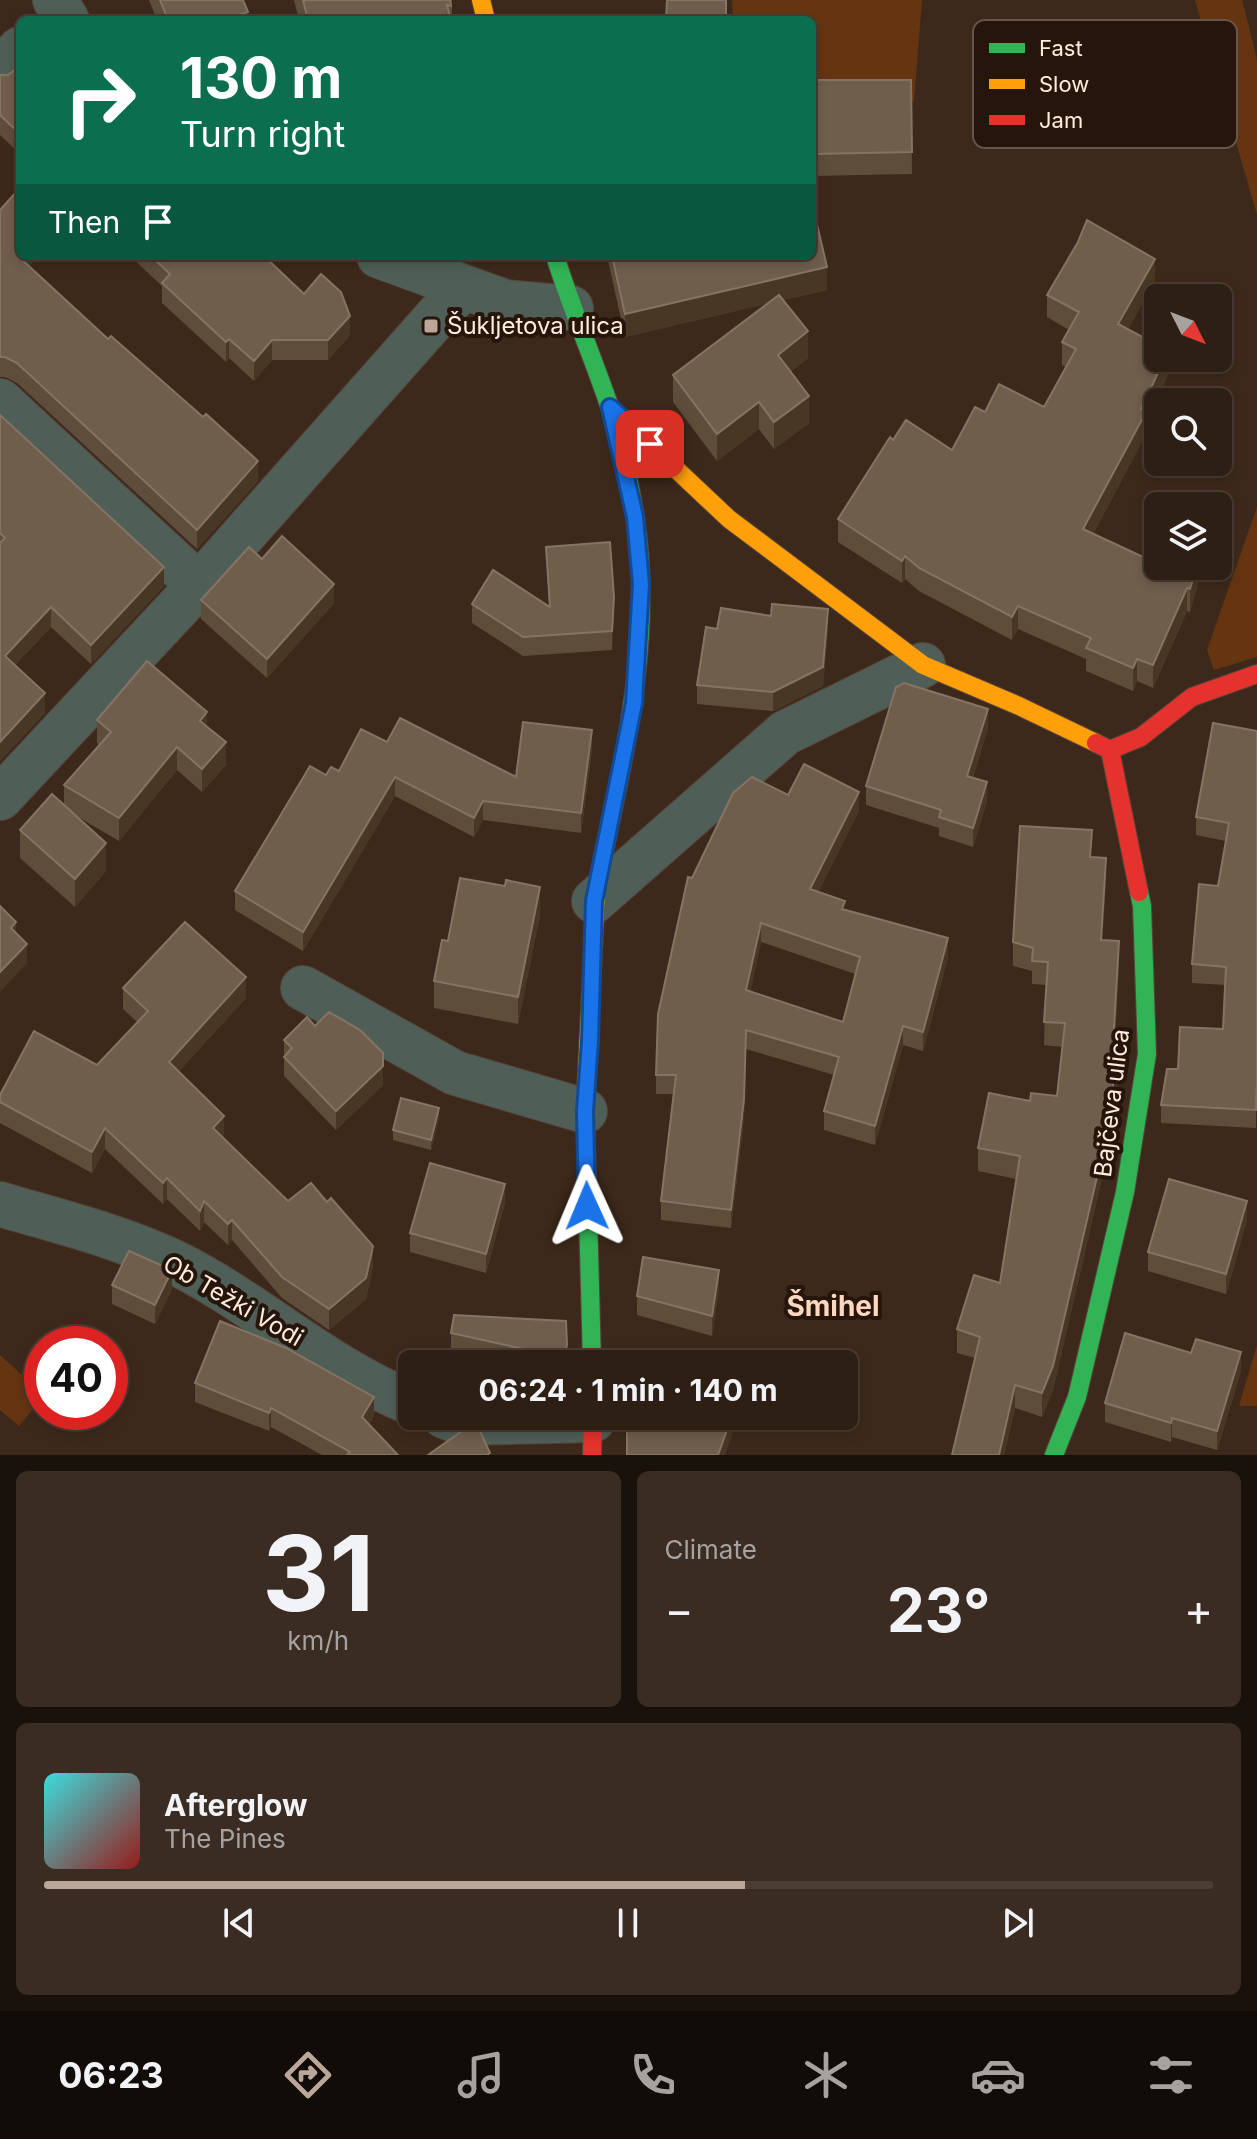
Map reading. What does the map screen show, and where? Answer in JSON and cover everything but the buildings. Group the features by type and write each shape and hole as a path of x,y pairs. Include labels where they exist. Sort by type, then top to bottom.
{"street":[{"path":"0,71 16,53"},
{"path":"389,260 505,302 571,308"},
{"path":"556,260 571,308 610,407 635,517 641,584 634,703 594,901 585,1111 592,1350"},
{"path":"0,798 199,585 462,288"},
{"path":"0,401 199,585"},
{"path":"610,407 729,519 923,665 1019,706 1110,750 1141,737 1192,697 1257,674"},
{"path":"594,901 785,733 923,665"},
{"name":"Bajčeva ulica","path":"1054,1455 1077,1397 1125,1192 1147,1054 1142,906 1110,750"},
{"path":"303,988 455,1073 585,1111"},
{"name":"Ob Težki Vodi","path":"0,1204 116,1238 180,1265 364,1379 398,1396"}],"shaded area":[{"path":"732,0 922,0 914,101 816,98 816,16 733,16"},
{"path":"1195,0 1242,0 1257,59 1257,215 1237,146 1237,20 1201,20"},
{"path":"1257,507 1257,657 1214,670 1207,650"},
{"path":"1257,1345 1257,1406 1239,1406"},
{"path":"0,1355 24,1377 24,1420 19,1426 0,1410"}],"traffic: fast":[{"path":"556,260 617,431 633,504 640,564 641,611 632,705 596,890"},
{"path":"1054,1455 1077,1397 1125,1192 1147,1054 1139,892"},
{"path":"588,1213 592,1350"}],"traffic: slow":[{"path":"481,0 485,16"},
{"path":"610,407 729,519 923,665 1096,743"},
{"path":"588,1213 585,1111 596,890"}],"traffic: jam":[{"path":"1096,743 1110,750 1141,737 1192,697 1257,674"},
{"path":"1110,750 1139,892"},
{"path":"592,1455 593,1430"}],"place":[{"name":"Šukljetova ulica","path":"431,326"}],"district":[{"name":"Šmihel","path":"833,1306"}],"route":[{"path":"587,1206 585,1111 594,901 634,703 641,584 639,538 610,407 650,444"}]}
